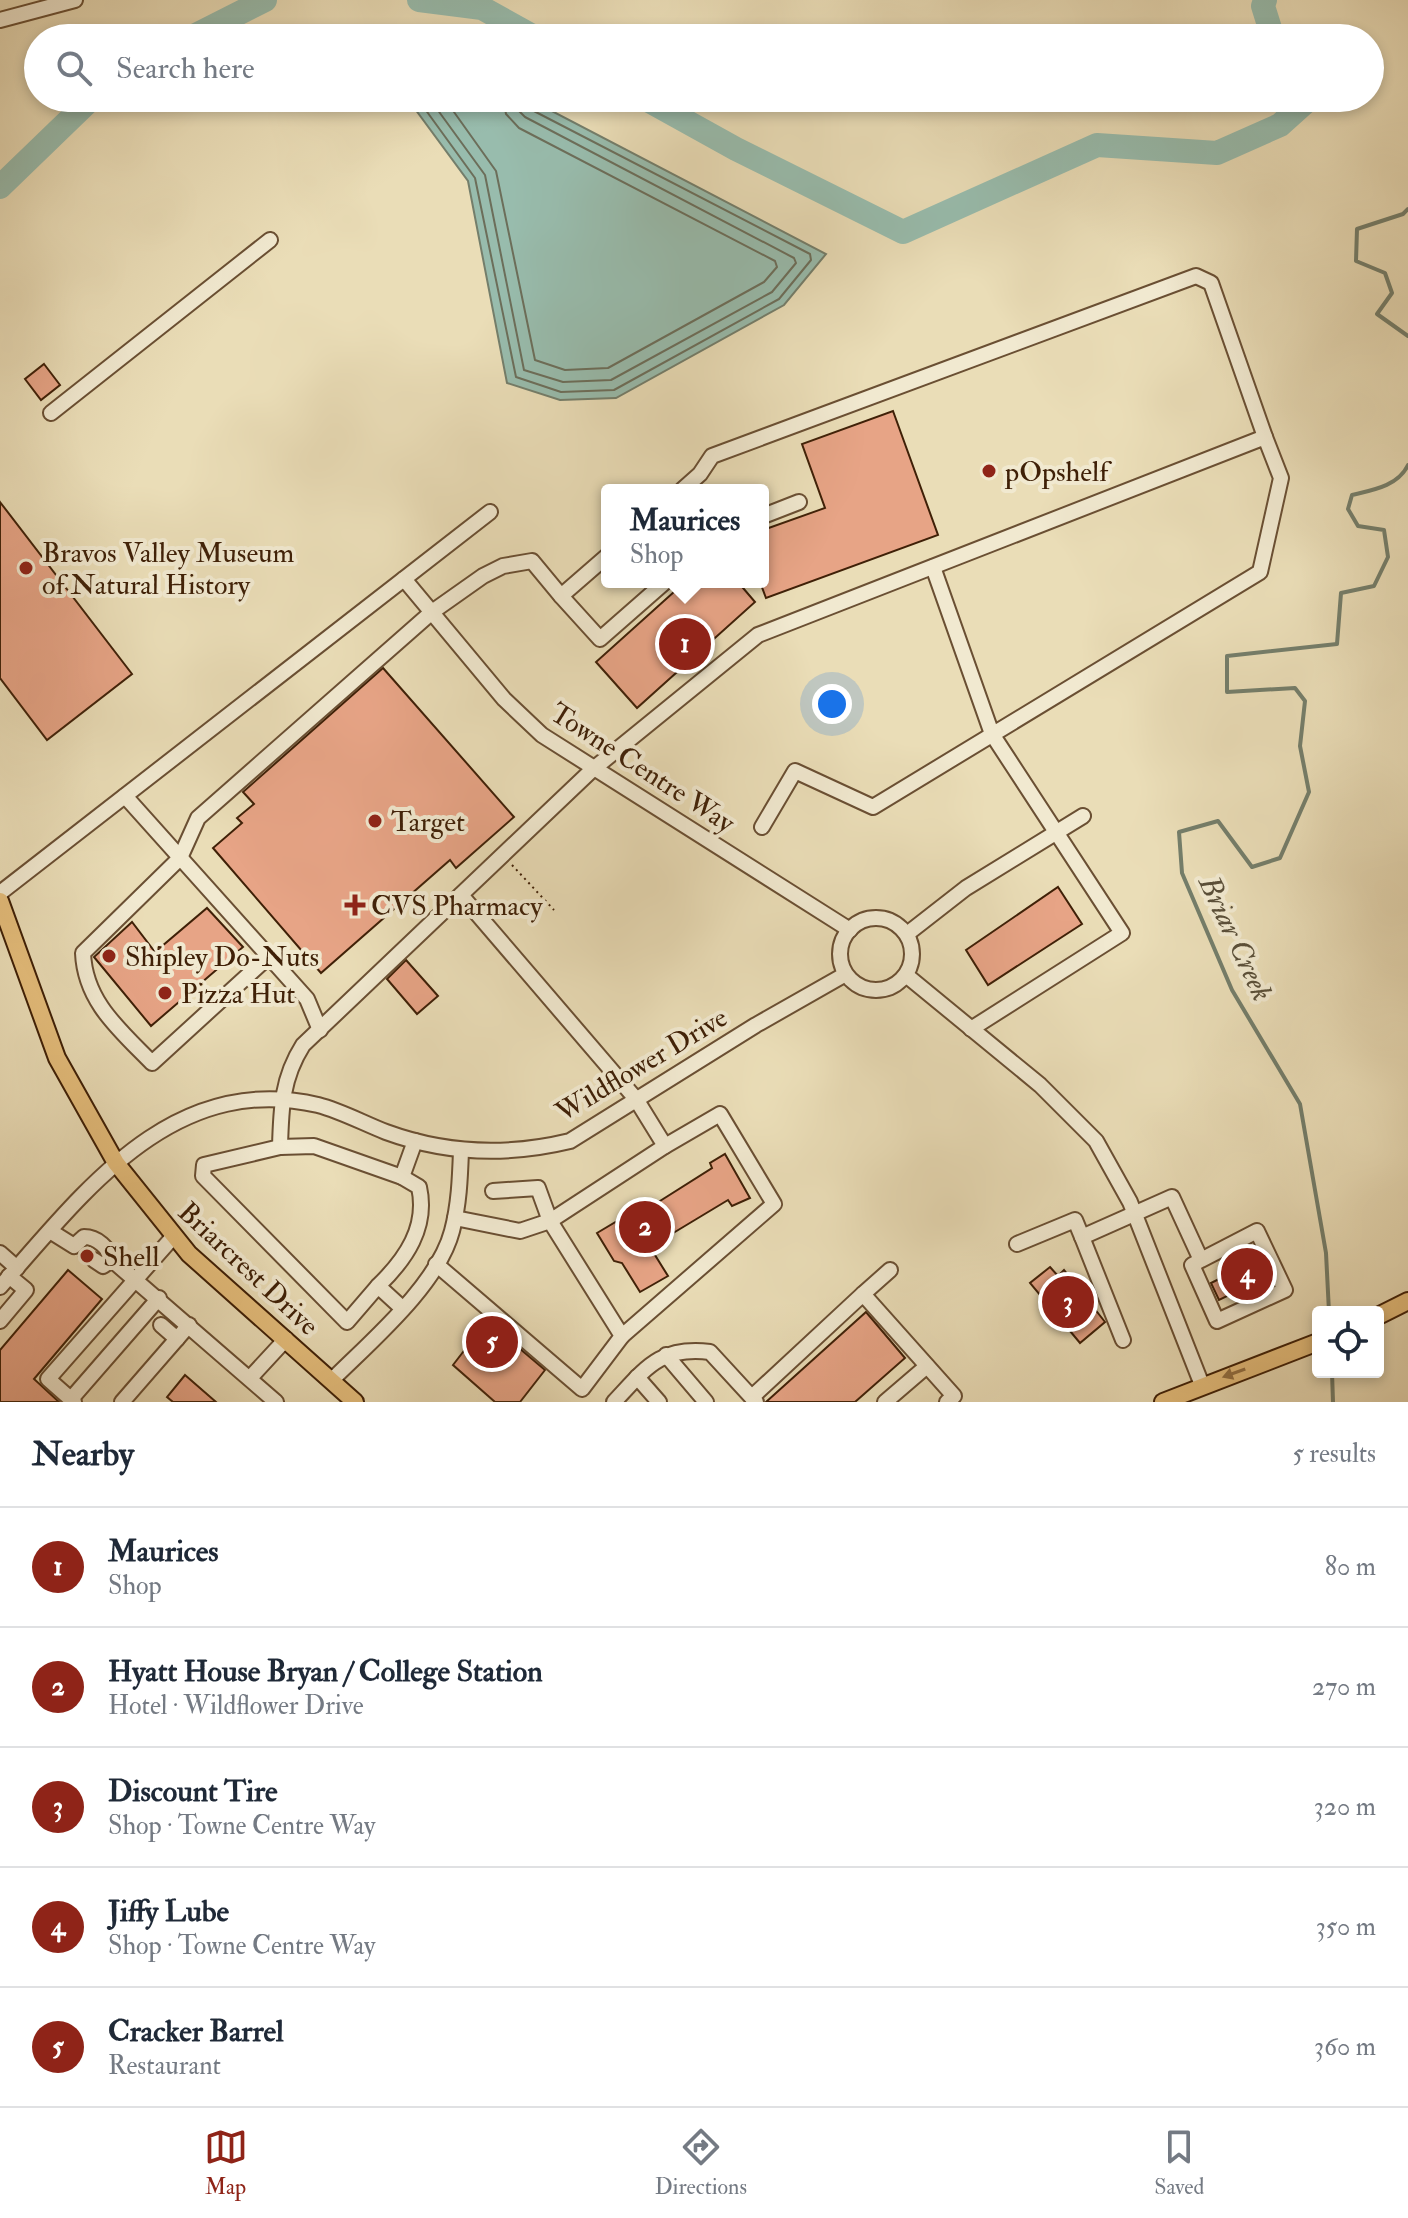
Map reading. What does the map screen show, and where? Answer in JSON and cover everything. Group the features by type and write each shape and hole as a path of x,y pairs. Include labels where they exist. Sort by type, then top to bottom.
{"main road":[{"name":"Briarcrest Drive","path":"0,901 57,1058 116,1163 173,1237 355,1402"},
{"path":"1384,1313 1408,1301"},
{"path":"1163,1402 1312,1344"}],"street":[{"path":"0,20 75,0"},
{"path":"51,413 270,240"},
{"path":"688,484 712,456 1196,276 1211,283 1281,478 1260,572 873,807 795,771 762,827"},
{"path":"280,1147 281,1101 287,1069 303,1045 592,770 758,635 1265,437"},
{"path":"769,514 799,502"},
{"path":"0,893 490,512"},
{"path":"268,957 152,1063 94,999 84,975 83,953 180,858 198,818 432,612 483,576 503,566 532,561 600,639 658,588"},
{"path":"561,596 601,561"},
{"path":"933,567 992,734 1122,933 971,1029"},
{"name":"Towne Centre Way","path":"404,579 504,699 542,735 592,770 850,930"},
{"path":"125,796 307,999 320,1030"},
{"path":"907,934 966,888 1083,816"},
{"path":"461,895 636,1099 665,1146"},
{"path":"862,920 896,922 907,934 913,948 906,975 895,985 872,990 860,987 844,975 838,956 850,930 862,920"},
{"name":"Wildflower Drive","path":"9,1277 116,1163 150,1136 190,1114 240,1102 281,1101 318,1105 415,1141 461,1151 542,1148 570,1141 844,975"},
{"path":"906,975 1040,1085 1096,1141 1135,1214 1202,1385"},
{"path":"436,1264 582,1389 622,1336 774,1204 720,1114 550,1221 520,1231 455,1218"},
{"path":"402,1177 415,1141"},
{"path":"314,1146 402,1177 419,1187 421,1219 398,1266 347,1322 203,1176 204,1165 280,1147 314,1146"},
{"path":"332,1380 402,1308 436,1264 452,1235 461,1151"},
{"path":"493,1191 538,1188 550,1221 622,1336"},
{"path":"1082,1237 1172,1197 1201,1260"},
{"path":"1017,1244 1075,1220 1123,1340"},
{"path":"50,1231 78,1248 90,1237 110,1251 112,1260 136,1277 276,1402"},
{"path":"1257,1231 1285,1290 1217,1321 1192,1265 1201,1260 1257,1231"},
{"path":"159,1298 155,1319 73,1401 48,1379 173,1237"},
{"path":"0,1253 9,1277 26,1290 0,1321"},
{"path":"94,1260 103,1266 112,1260"},
{"path":"614,1402 651,1362 680,1349 710,1352 754,1400 890,1270"},
{"path":"378,1286 402,1308"},
{"path":"863,1294 954,1396 947,1402"},
{"path":"155,1319 177,1339"},
{"path":"122,1402 189,1325"},
{"path":"250,1378 286,1339"},
{"path":"666,1355 706,1402"},
{"path":"885,1402 927,1366"},
{"path":"637,1377 659,1402"}],"path":[{"path":"503,855 554,910"}],"water":[{"path":"417,112 554,112 826,254 784,305 616,398 560,400 507,383 468,181"}],"building":[{"path":"44,364 60,385 41,400 25,379"},
{"path":"893,411 938,535 766,598 762,588 769,588 769,528 825,508 802,444"},
{"name":"Bravos Valley Museum of Natural History","path":"0,502 132,674 47,740 0,678"},
{"path":"678,588 743,588 755,602 637,708 596,662"},
{"name":"Target","path":"383,668 514,817 456,868 450,860 321,973 213,848 242,823 237,818 254,804 243,792"},
{"path":"1058,887 1082,924 988,985 966,950"},
{"path":"207,908 243,947 151,1026 94,957 132,922 155,952"},
{"path":"406,960 438,996 417,1014 387,979"},
{"path":"725,1154 750,1198 732,1206 728,1200 650,1247 668,1276 640,1292 622,1263 614,1261 597,1233 624,1217 628,1220 641,1213 712,1168 710,1163"},
{"path":"1256,1255 1269,1281 1256,1288 1254,1283 1219,1300 1211,1283 1243,1267 1241,1263"},
{"path":"1050,1267 1058,1276 1064,1270 1105,1322 1080,1343 1030,1283"},
{"path":"68,1270 102,1299 34,1379 59,1402 0,1402 0,1350"},
{"path":"866,1312 905,1358 855,1402 766,1402"},
{"path":"487,1321 545,1370 520,1402 495,1402 453,1365"},
{"path":"185,1375 216,1402 173,1402 167,1397"}],"waterway":[{"path":"218,24 265,0"},
{"path":"419,0 482,8 511,24"},
{"path":"1265,0 1263,6 1269,24"},
{"path":"0,187 78,112"},
{"path":"669,112 736,149 903,232 1097,145 1217,153 1280,125 1294,112"},
{"name":"Briar Creek","path":"1408,209 1403,214 1357,229 1356,261 1385,273 1392,293 1377,314 1408,336"},
{"name":"Briar Creek","path":"1329,1306 1326,1253 1300,1104 1232,990 1182,873 1179,832 1218,821 1252,867 1280,858 1309,792 1300,746 1305,701 1295,688 1227,692 1227,656 1337,644 1341,593 1374,586 1388,557 1384,530 1358,526 1348,509 1352,495 1391,482 1408,465"},
{"name":"Briar Creek","path":"1332,1378 1333,1402"}],"tunnel":[{"path":"81,1251 94,1260"}],"place":[{"name":"pOpshelf","path":"989,471"},
{"name":"Bravos Valley Museum of Natural History","path":"26,568"},
{"name":"Maurices","path":"685,644"},
{"name":"Target","path":"375,821"},
{"name":"CVS Pharmacy","path":"355,905"},
{"name":"Shipley Do-Nuts","path":"109,956"},
{"name":"Pizza Hut","path":"165,993"},
{"name":"Hyatt House Bryan / College Station","path":"645,1227"},
{"name":"Shell","path":"87,1256"},
{"name":"Jiffy Lube","path":"1247,1274"},
{"name":"Discount Tire","path":"1068,1302"},
{"name":"Cracker Barrel","path":"492,1342"}]}
